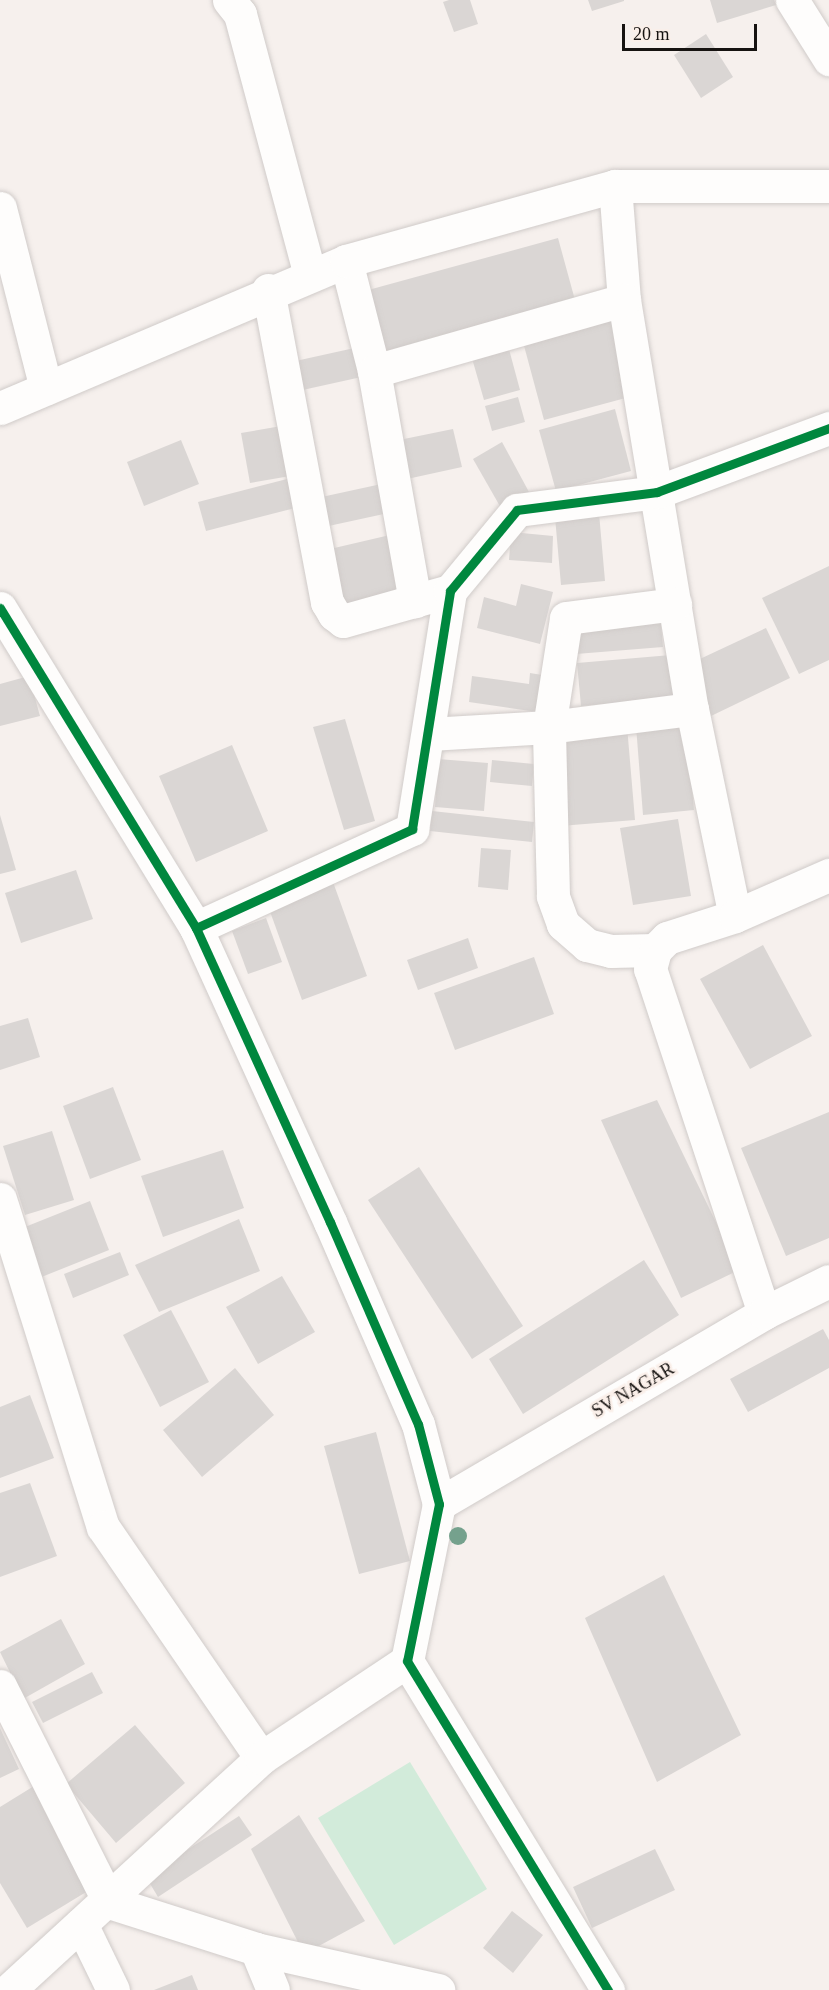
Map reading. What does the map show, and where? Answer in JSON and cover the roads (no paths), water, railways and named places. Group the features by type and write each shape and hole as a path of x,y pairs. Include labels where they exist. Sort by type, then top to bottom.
{"street":[{"path":"229,0 240,14 310,275"},
{"path":"792,0 829,59"},
{"path":"0,408 268,290 346,261 615,186 827,193"},
{"path":"615,186 624,300 692,709 735,916"},
{"path":"0,208 46,388"},
{"path":"346,261 374,371 415,601"},
{"path":"268,290 327,602 343,621 450,591"},
{"path":"374,371 624,300"},
{"path":"196,928 412,829 429,734 450,591 517,510 657,492 829,428"},
{"path":"656,950 611,951 587,945 564,924 553,896 549,727 566,618 675,604"},
{"path":"0,608 196,928 418,1424 439,1504 407,1661 608,1990"},
{"path":"429,734 549,727 692,709"},
{"path":"764,1313 650,969 656,950 667,938 735,916 829,875"},
{"path":"0,1199 104,1527 261,1758"},
{"name":"SV NAGAR","path":"439,1504 764,1313 829,1281"},
{"path":"9,1990 81,1924 109,1902 261,1758 407,1661"},
{"path":"0,1686 109,1902 256,1949 438,1990"},
{"path":"81,1924 113,1990"},
{"path":"256,1949 273,1990"}]}
